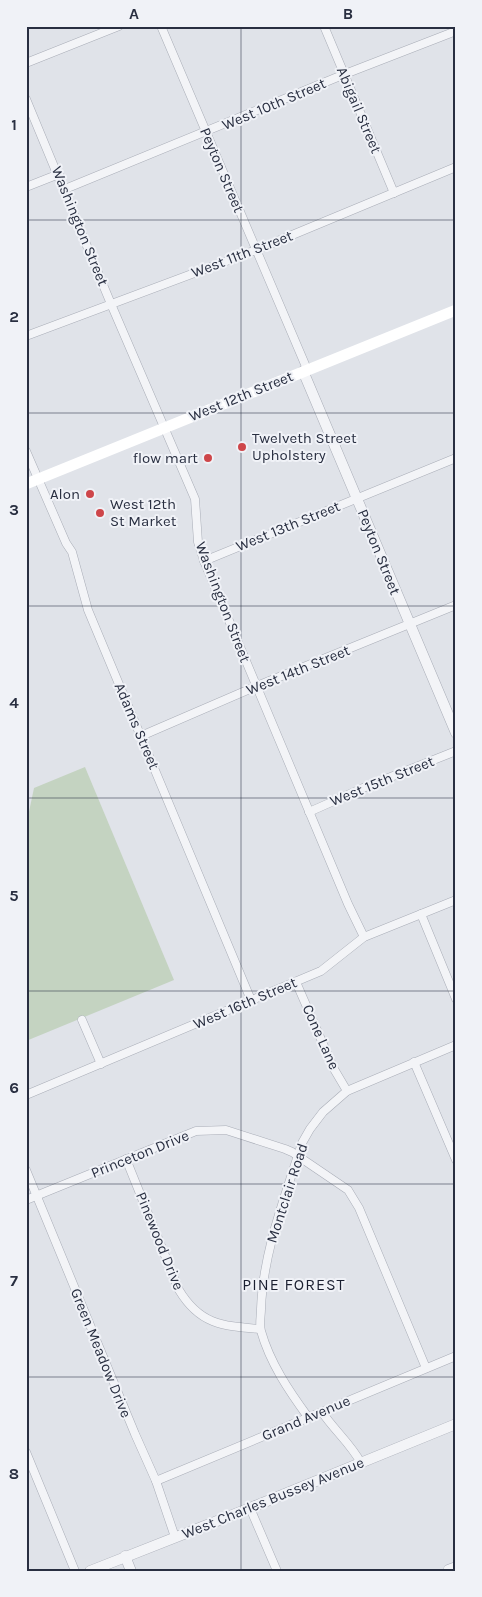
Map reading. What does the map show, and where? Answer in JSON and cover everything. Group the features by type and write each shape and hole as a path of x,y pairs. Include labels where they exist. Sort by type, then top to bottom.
{"main road":[{"name":"West 12th Street","path":"26,484 456,310"}],"street":[{"path":"26,63 119,26"},
{"name":"Peyton Street","path":"161,26 456,733"},
{"name":"Abigail Street","path":"324,26 394,193"},
{"name":"West 10th Street","path":"65,189 344,74 456,31"},
{"name":"Washington Street","path":"26,98 59,174 111,304 195,499 198,542 204,561 309,812 364,937"},
{"name":"West 11th Street","path":"26,336 256,250 456,167"},
{"path":"26,188 59,174"},
{"name":"Adams Street","path":"26,451 66,543 72,552 88,610 251,1000"},
{"name":"West 13th Street","path":"204,561 456,458"},
{"name":"West 14th Street","path":"141,736 257,686 456,605"},
{"name":"West 15th Street","path":"309,812 456,751"},
{"name":"West 16th Street","path":"26,1095 296,982 322,970 364,937 456,900"},
{"path":"420,914 456,999"},
{"name":"Cone Lane","path":"296,982 334,1069 346,1091"},
{"path":"82,1020 101,1064"},
{"name":"Montclair Road","path":"308,1417 278,1373 260,1329 264,1270 302,1143 316,1120 331,1103 346,1091 456,1045"},
{"path":"414,1062 456,1160"},
{"name":"Princeton Drive","path":"26,1200 191,1133 214,1129 238,1133 286,1149 348,1190 353,1196 426,1368"},
{"name":"Pinewood Drive","path":"126,1159 179,1290 187,1303 203,1317 214,1323 260,1329"},
{"name":"Green Meadow Drive","path":"26,1170 156,1481 175,1536"},
{"name":"Grand Avenue","path":"156,1481 456,1356"},
{"path":"322,1412 361,1463"},
{"name":"West Charles Bussey Avenue","path":"90,1571 456,1424"},
{"path":"26,1452 75,1571"},
{"path":"250,1508 277,1571"},
{"path":"126,1556 132,1571"}],"green space":[{"path":"85,767 174,980 26,1041 26,826 34,788"}],"place":[{"name":"Twelveth Street Upholstery","path":"242,447"},
{"name":"flow mart","path":"208,458"},
{"name":"Alon","path":"90,494"},
{"name":"West 12th St Market","path":"100,513"}],"district":[{"name":"PINE FOREST","path":"294,1284"}]}
